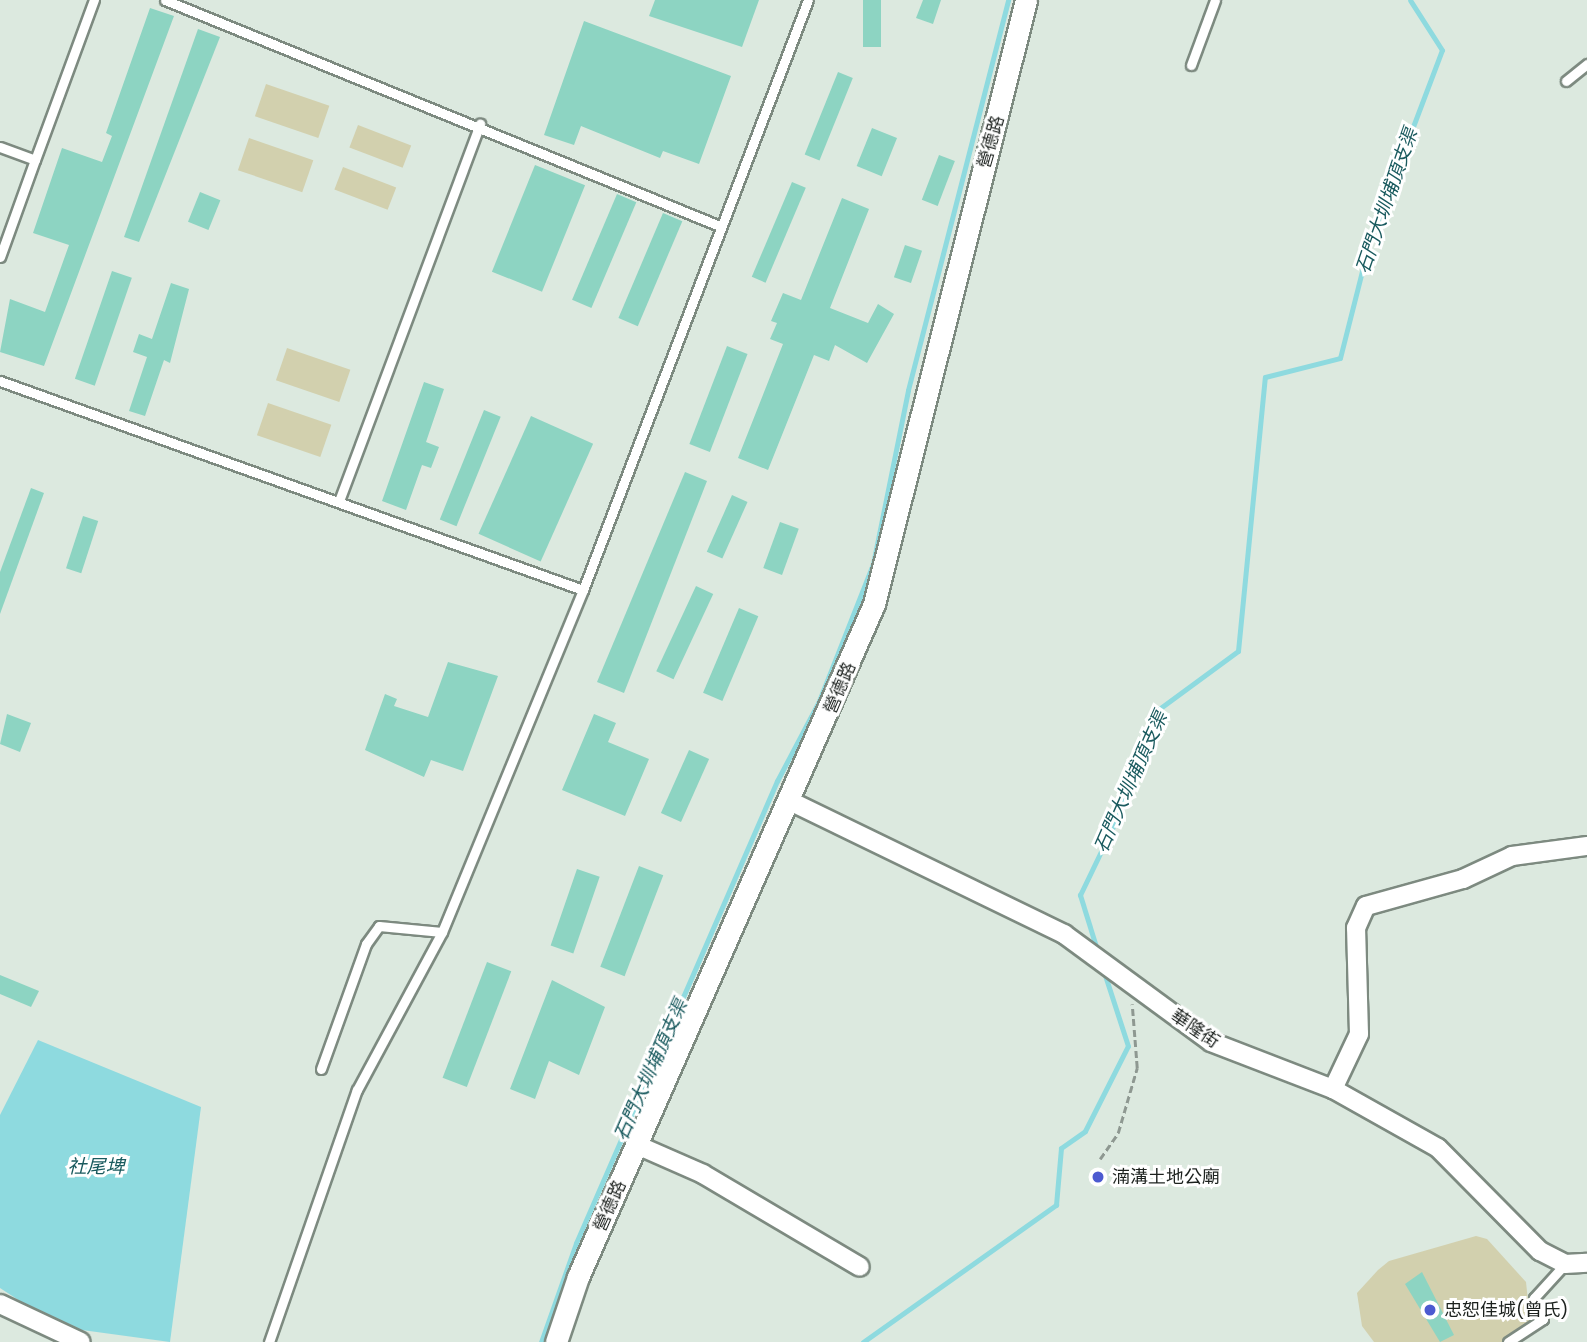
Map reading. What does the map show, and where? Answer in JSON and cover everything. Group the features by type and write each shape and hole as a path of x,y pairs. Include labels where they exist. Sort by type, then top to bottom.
{"street":[{"name":"營德路","path":"556,1342 637,1145 790,801 874,604 1026,0"},
{"name":"華隆街","path":"790,801 1064,933 1211,1042 1333,1089 1438,1148 1540,1251 1565,1264"},
{"path":"1333,1089 1359,1034 1356,928 1366,906 1463,879 1512,856 1587,846"},
{"path":"637,1145 703,1174 860,1267"},
{"path":"1565,1264 1587,1263"},
{"path":"0,1304 81,1342"}],"lane":[{"path":"0,257 94,0"},
{"path":"165,0 480,124 722,227"},
{"path":"269,1342 357,1090 442,932 583,590 808,0"},
{"path":"1191,65 1215,0"},
{"path":"1566,81 1587,64"},
{"path":"339,501 480,124"},
{"path":"0,147 35,160"},
{"path":"0,381 583,590"},
{"path":"321,1069 366,944 379,926 442,932"},
{"path":"1508,1342 1543,1319 1534,1298 1565,1264"}],"path":[{"path":"1100,1159 1118,1133 1137,1068 1129,992"}],"shaded area":[{"path":"266,84 329,106 318,138 255,116"},
{"path":"358,125 411,145 403,168 349,147"},
{"path":"249,138 313,160 302,192 238,170"},
{"path":"343,167 396,187 388,210 334,189"},
{"path":"287,348 350,370 339,402 276,380"},
{"path":"268,403 331,425 320,457 257,435"},
{"path":"1476,1236 1487,1239 1526,1282 1530,1320 1505,1342 1374,1342 1362,1326 1357,1293 1378,1270 1389,1261"}],"water":[{"name":"社尾埤","path":"38,1040 201,1107 170,1342 60,1327 0,1288 0,1115"}],"building":[{"path":"655,0 759,0 742,47 649,16"},
{"path":"863,0 881,0 881,47 863,47"},
{"path":"923,0 941,0 933,24 916,18"},
{"path":"150,8 174,16 44,366 0,352 10,299 45,312 69,245 33,233 62,148 102,162 112,136 106,133"},
{"path":"584,21 731,76 699,164 663,151 660,158 581,126 574,145 544,135"},
{"path":"198,29 220,37 139,242 124,237"},
{"path":"838,72 853,78 819,161 805,155"},
{"path":"872,128 897,138 882,176 857,166"},
{"path":"939,155 955,161 938,206 922,200"},
{"path":"535,165 585,185 542,292 492,272"},
{"path":"792,182 806,188 766,283 752,277"},
{"path":"200,192 220,200 208,230 188,222"},
{"path":"617,194 636,202 591,308 572,300"},
{"path":"842,198 869,209 830,308 868,323 878,304 894,314 867,363 835,345 829,361 814,355 768,470 738,458 783,344 770,339 777,323 771,321 783,293 801,300"},
{"path":"663,213 682,221 638,326 618,318"},
{"path":"905,245 922,251 911,283 894,277"},
{"path":"112,271 132,278 95,386 75,379"},
{"path":"171,283 189,289 170,363 164,360 145,416 129,411 147,357 133,352 139,334 152,339"},
{"path":"727,346 748,354 710,452 689,444"},
{"path":"424,382 444,389 426,442 439,447 431,468 422,465 406,510 382,501"},
{"path":"484,410 501,417 456,526 440,519"},
{"path":"531,416 593,444 541,562 479,534"},
{"path":"685,472 707,481 624,693 597,682"},
{"path":"31,488 44,493 0,614 0,572"},
{"path":"732,495 748,502 722,559 707,552"},
{"path":"83,516 98,521 81,573 66,568"},
{"path":"780,522 799,529 782,575 763,568"},
{"path":"696,586 713,594 673,679 656,671"},
{"path":"739,608 758,616 722,701 703,693"},
{"path":"448,662 498,676 463,771 431,760 424,777 365,750 385,694 397,699 394,706 428,717"},
{"path":"7,714 31,723 20,752 0,744"},
{"path":"594,714 616,723 608,742 649,759 625,816 562,790"},
{"path":"689,750 709,759 681,822 661,813"},
{"path":"639,866 663,875 625,976 600,967"},
{"path":"577,869 600,877 573,953 551,946"},
{"path":"487,962 511,971 467,1087 443,1078"},
{"path":"0,975 39,991 31,1007 0,994"},
{"path":"552,980 605,1007 579,1075 549,1061 535,1099 510,1089"},
{"name":"忠恕佳城(曾氏)","path":"1422,1272 1454,1335 1440,1342 1405,1284"}],"waterway":[{"name":"石門大圳埔頂支渠","path":"541,1342 576,1243 777,781 819,701 873,564 908,390 1008,0"},
{"name":"石門大圳埔頂支渠","path":"1098,953 1080,895 1120,812 1159,709 1238,651 1265,377 1340,358 1369,243 1442,50 1410,0"},
{"name":"石門大圳埔頂支渠","path":"863,1342 1056,1205 1061,1148 1085,1131 1128,1046 1103,969"}],"place":[{"name":"湳溝土地公廟","path":"1098,1177"},
{"name":"忠恕佳城(曾氏)","path":"1430,1310"}]}
